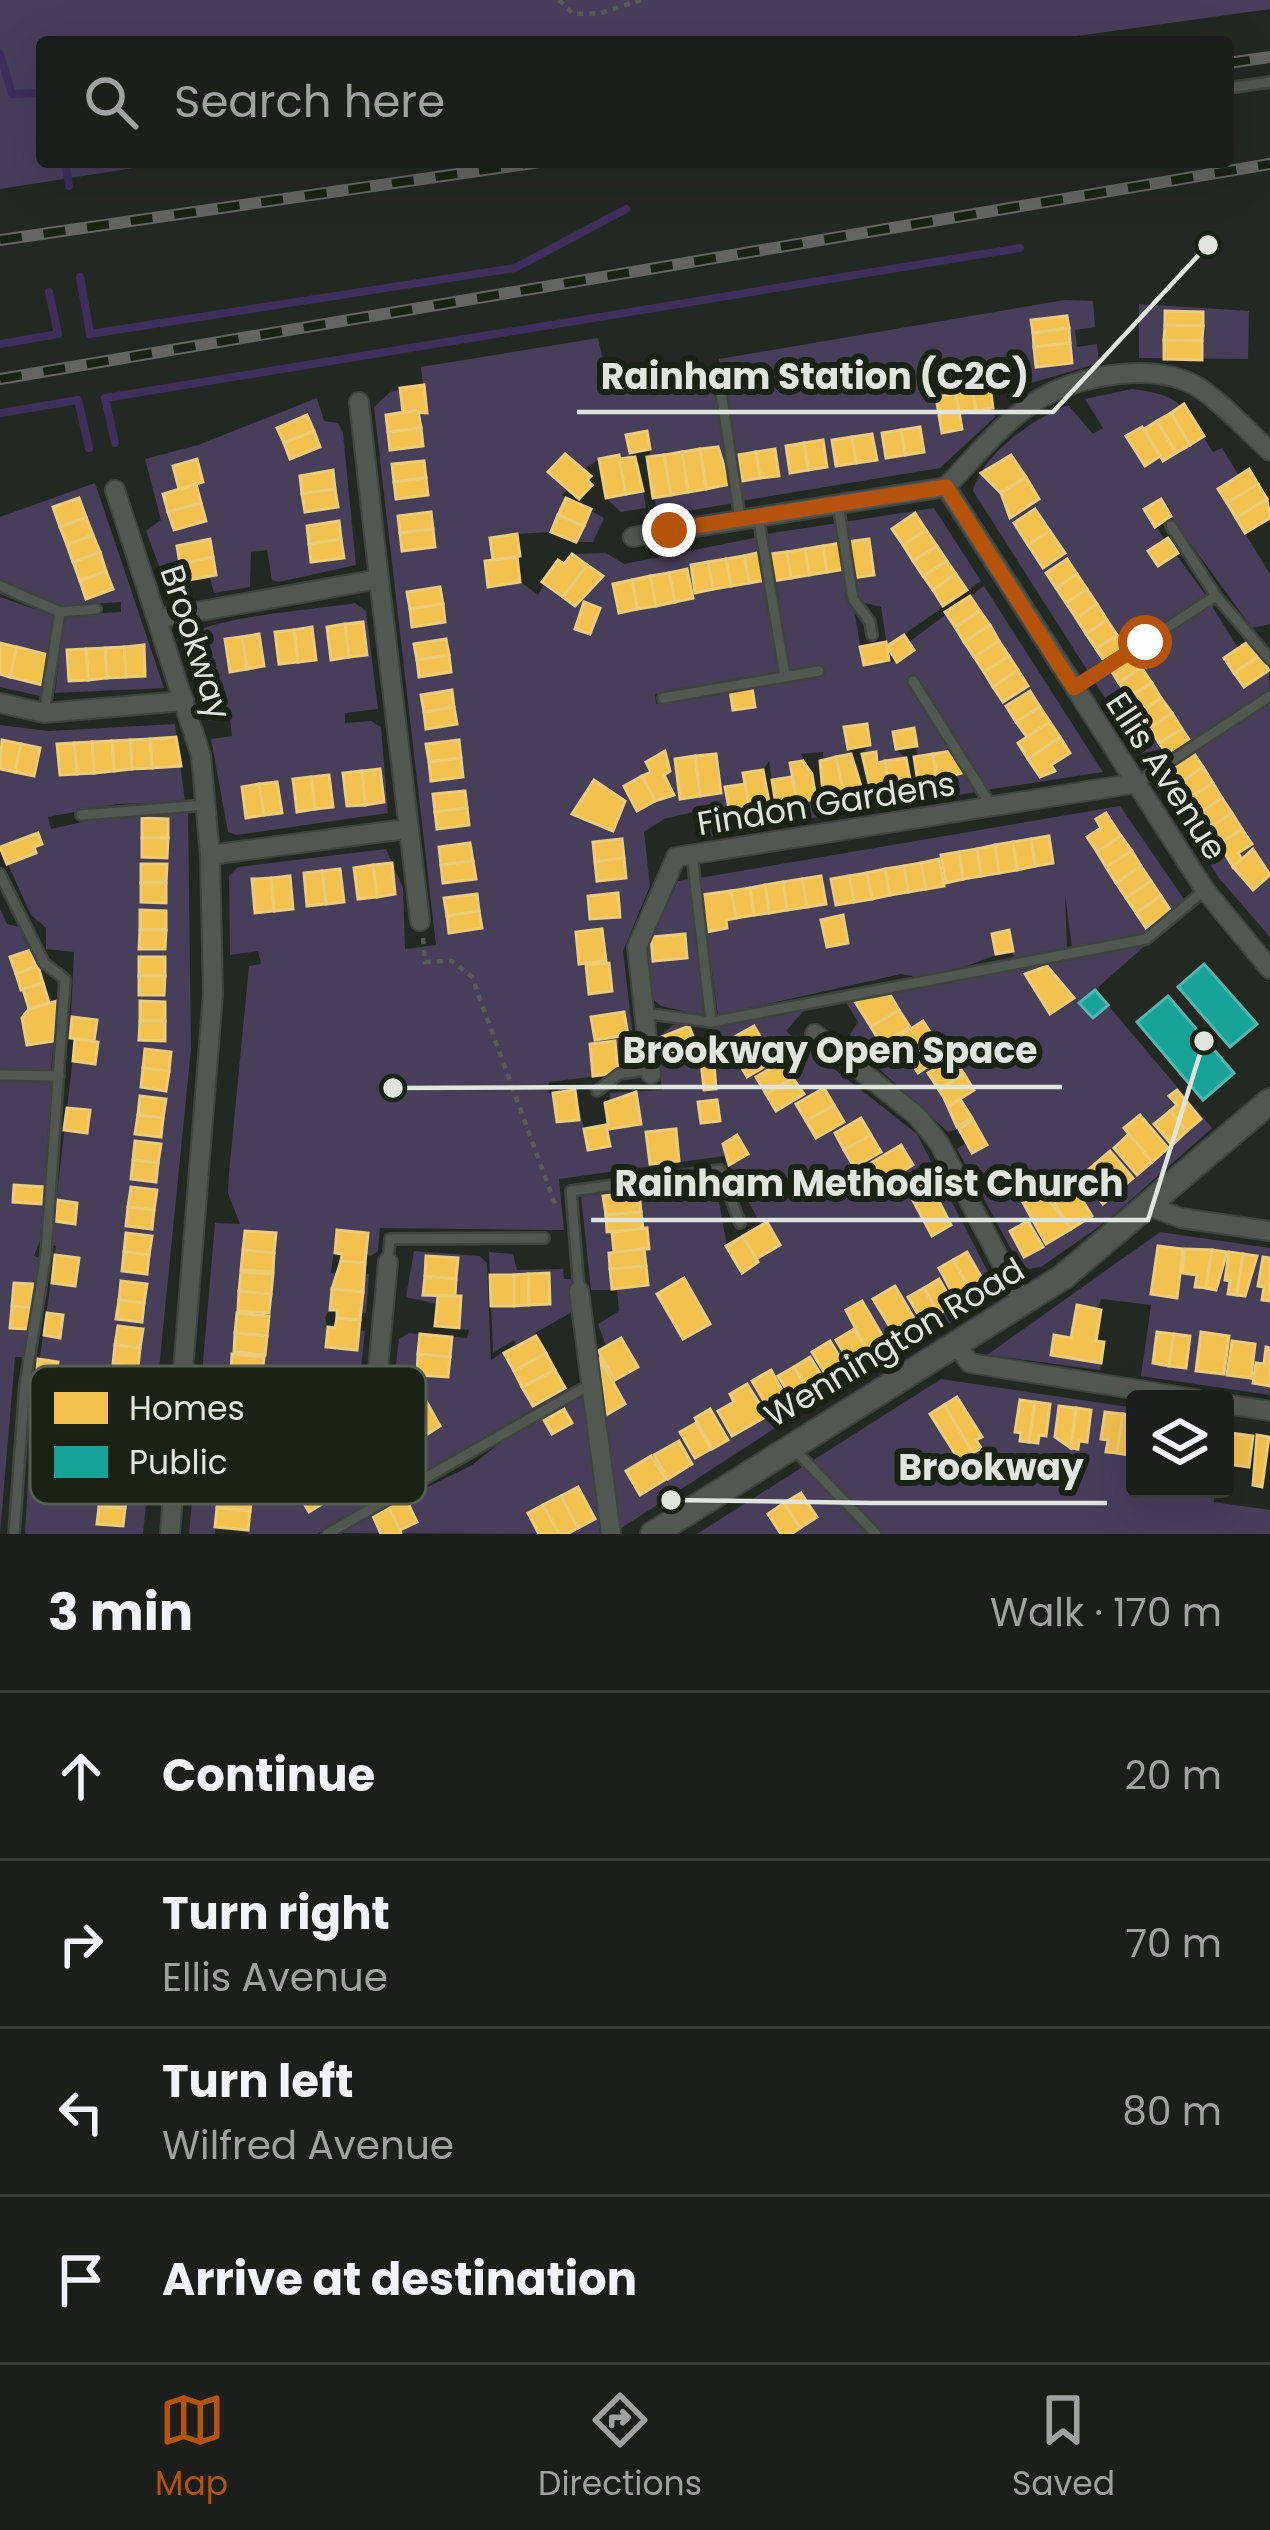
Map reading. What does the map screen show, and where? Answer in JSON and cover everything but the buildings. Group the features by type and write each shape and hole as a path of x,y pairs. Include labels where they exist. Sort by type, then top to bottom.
{"main road":[{"name":"Wennington Road","path":"653,1534 790,1444 1023,1304 1151,1208 1270,1101"}],"street":[{"path":"633,537 946,487 1040,399 1088,380 1131,374 1165,376 1198,388 1270,451"},
{"path":"359,402 420,921"},
{"name":"Ellis Avenue","path":"946,487 1205,890 1270,969"},
{"name":"Brookway","path":"115,490 201,756 210,855 213,994 183,1366"},
{"path":"157,619 380,579"},
{"path":"0,703 44,713 184,701"},
{"name":"Findon Gardens","path":"651,1071 637,947 676,857 1137,783"},
{"path":"210,855 406,829"},
{"path":"814,1034 917,1116 939,1143 1023,1304"},
{"path":"1151,1208 1180,1218 1270,1231"},
{"path":"378,1366 388,1262"},
{"path":"579,1291 611,1534"},
{"path":"956,1345 970,1363 1140,1390"},
{"path":"1234,1405 1270,1411"},
{"name":"Brookway","path":"170,1534 172,1504"}],"lane":[{"path":"1234,87 1270,82"},
{"path":"718,372 785,676"},
{"path":"837,501 853,599 870,622 872,635"},
{"path":"1171,526 1216,596 1270,658"},
{"path":"0,586 60,612 96,608"},
{"path":"1074,688 1216,596"},
{"path":"44,713 60,612"},
{"path":"663,698 819,671"},
{"path":"913,681 992,807"},
{"path":"1137,783 1270,696"},
{"path":"81,815 206,805"},
{"path":"692,855 711,1022"},
{"path":"0,874 44,963 65,979 46,1254 25,1384 14,1534"},
{"path":"643,1013 711,1022 1146,939 1205,890"},
{"path":"597,1091 619,1074 651,1071"},
{"path":"0,1075 58,1076"},
{"path":"579,1291 571,1191 720,1170 740,1223"},
{"path":"388,1262 390,1239 544,1238"},
{"path":"426,1477 591,1384"},
{"path":"790,1444 876,1534"},
{"path":"326,1534 379,1504"}],"path":[{"path":"559,0 573,14 601,13 641,0"},
{"path":"420,921 425,962 452,961 472,977 556,1209"}],"shaded area":[{"path":"0,0 1270,0 1270,9 1077,36 36,36 36,168 134,168 0,189"},
{"path":"1065,300 1093,301 1095,327 1075,330 1077,347 1097,344 1099,363 1011,389 1006,357 996,358 997,370 988,372 995,417 940,468 741,501 719,359"},
{"path":"1139,304 1249,311 1248,359 1139,358"},
{"path":"598,338 606,373 715,365 734,503 681,512 656,507 649,450 631,454 639,465 646,508 621,512 606,498 598,460 584,469 592,485 579,499 566,491 562,495 604,518 593,542 576,542 551,532 517,534 521,582 538,595 558,560 564,564 572,554 606,553 624,564 759,537 781,672 655,694 656,704 823,673 822,665 787,672 766,534 838,523 864,665 898,661 914,650 909,642 984,586 1103,772 986,790 914,675 908,679 977,792 922,801 916,746 897,750 906,758 914,801 874,809 862,754 869,745 849,749 858,767 866,809 827,817 823,752 801,754 812,774 819,817 779,823 769,761 763,771 773,825 712,836 693,812 664,819 644,832 650,886 623,951 637,1071 549,1082 549,1093 575,1090 584,1128 607,1124 610,1093 662,1090 656,1039 673,1025 688,1023 698,1049 712,1050 712,1027 807,1007 786,1031 917,1134 991,1278 983,1304 778,1426 620,1529 598,1351 606,1346 598,1324 619,1311 617,1290 591,1290 581,1196 715,1180 727,1246 761,1225 724,1156 559,1179 564,1230 380,1228 378,1251 371,1256 334,1250 331,1273 369,1274 366,1313 329,1309 325,1318 327,1327 365,1331 361,1366 203,1366 215,1223 240,1224 228,1193 229,1173 249,966 261,964 258,951 230,955 229,876 238,867 386,849 403,888 405,949 436,945 374,407 390,392 423,385 421,367"},
{"path":"1132,389 1163,395 1183,407 1213,452 1222,448 1239,476 1218,489 1270,574 1270,624 1252,628 1171,517 1156,527 1207,597 1089,673 973,491 998,451 1040,419 1068,405 1093,434 1103,428 1085,399"},
{"path":"317,398 324,421 338,423 343,433 356,565 279,582 272,580 267,550 251,552 250,587 214,593 210,578 184,582 186,598 170,595 146,531 161,520 145,459 198,445"},
{"path":"95,483 164,688 55,693 65,615 121,612 121,602 56,606 0,581 0,517"},
{"path":"934,508 981,581 887,646 881,607 857,601 844,522"},
{"path":"0,597 55,616 40,696 0,687"},
{"path":"355,603 366,611 378,709 345,713 345,723 371,721 381,727 388,813 237,835 228,832 211,739 232,736 230,719 208,721 186,638 239,619"},
{"path":"1210,603 1238,648 1249,642 1269,670 1270,691 1151,770 1092,678"},
{"path":"1270,702 1270,937 1219,878 1155,777"},
{"path":"175,724 185,802 117,804 48,817 51,829 127,812 188,812 191,1049 159,1366 39,1366 56,1246 51,1245 75,1040 70,1038 74,952 46,949 46,928 31,915 0,847 0,725 48,731"},
{"path":"1120,806 1186,902 1145,935 1072,947 1065,894 1067,948 1014,958 1012,951 944,973 901,974 718,1015 699,878"},
{"path":"689,879 706,1016 661,1006 651,998 645,952 678,881"},
{"path":"0,909 7,924 19,927 52,1001 57,1001 51,1072 0,1072"},
{"path":"1148,943 1095,990 1212,1128 1107,1221 1041,1267 1029,1269 1018,1262 957,1149 966,1143 959,1129 948,1132 854,1046 850,1034 858,1022 844,999"},
{"path":"0,1078 52,1079 40,1241 34,1256 40,1258 25,1357 15,1357 0,1534"},
{"path":"1160,1232 1270,1248 1270,1395 1141,1376 1151,1305 1101,1299 1098,1309 1077,1306 1071,1338 1051,1354 1101,1363 1100,1370 987,1355"},
{"path":"414,1251 480,1256 487,1263 491,1360 516,1344 514,1340 493,1353 489,1252 513,1254 517,1270 563,1269 564,1279 572,1279 576,1310 535,1333 566,1390 426,1471 426,1366 396,1366 399,1339 409,1333 467,1338 469,1330 435,1326 437,1304 406,1297"},
{"path":"941,1379 1126,1407 1126,1498 1214,1498 1214,1502 1270,1510 1270,1534 697,1534"},
{"path":"584,1396 600,1534 336,1533 394,1504 426,1504 426,1488 472,1465 510,1435"},
{"path":"30,1447 30,1504 146,1504 143,1534 25,1534"},
{"path":"192,1504 218,1504 215,1534 189,1534"},
{"path":"251,1504 305,1504 310,1512 324,1504 369,1504 317,1534 248,1534"}],"waterway":[{"path":"0,54 12,94 36,93"},
{"path":"66,168 69,186"},
{"path":"80,277 90,334 515,268 626,209"},
{"path":"115,443 105,398 1020,248"},
{"path":"0,344 58,334 49,292"},
{"path":"0,413 78,400 89,448"}],"railway":[{"path":"1234,62 1270,57"},
{"path":"0,379 1270,164"},
{"path":"0,240 498,168"}],"place":[{"name":"Rainham Station (C2C)","path":"1208,245"},
{"name":"Rainham Methodist Church","path":"1204,1041"},
{"name":"Brookway Open Space","path":"393,1088"},
{"name":"Brookway","path":"671,1500"}],"route":[{"path":"669,530 946,487 1074,688 1145,642"}]}
